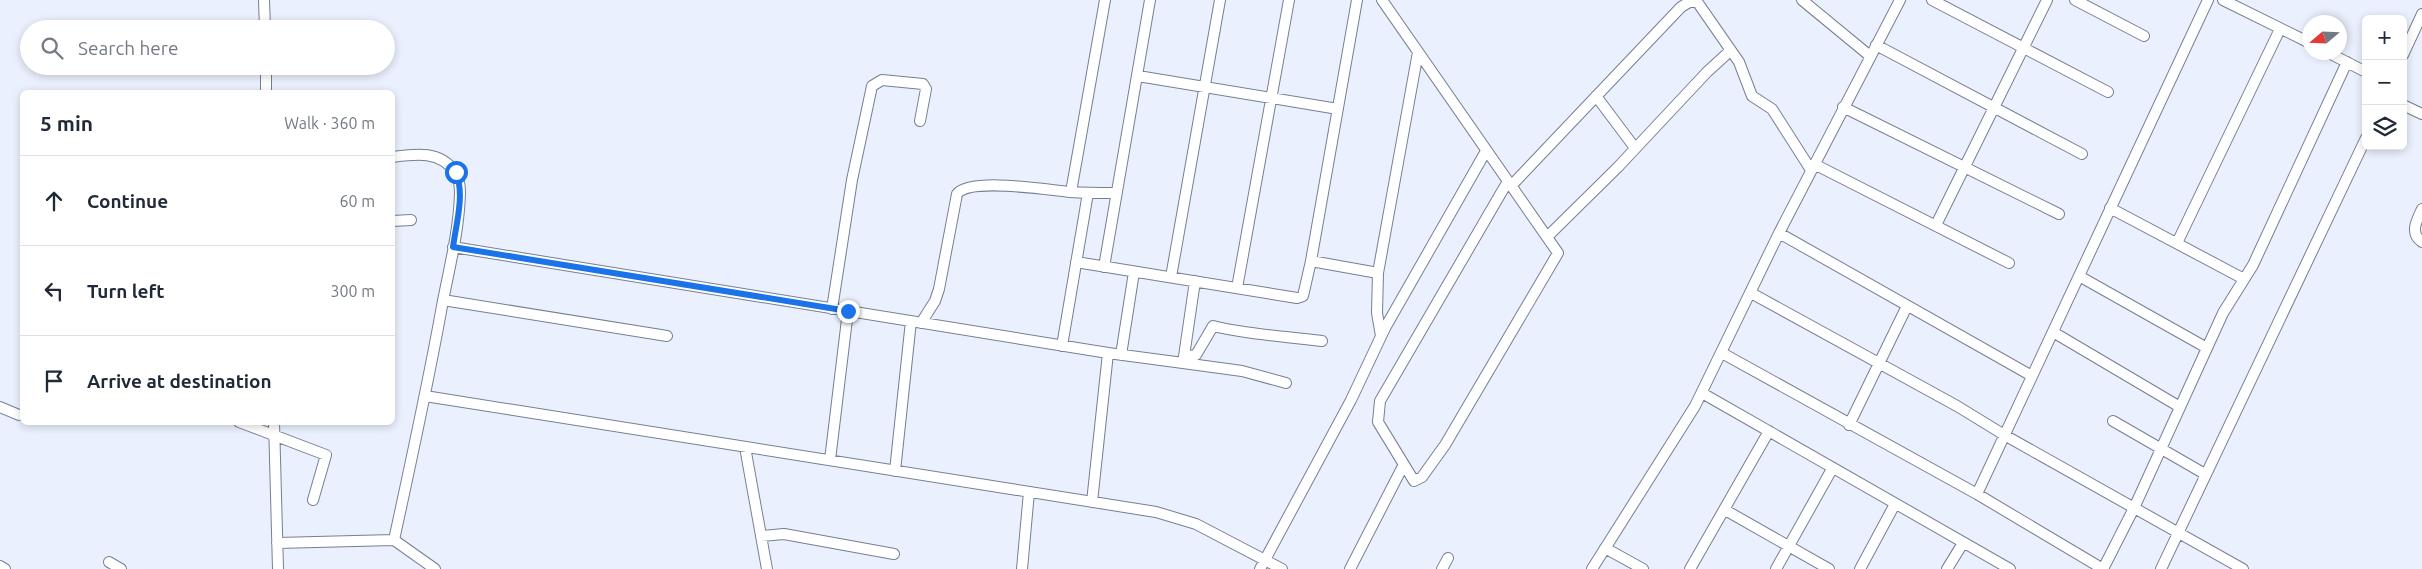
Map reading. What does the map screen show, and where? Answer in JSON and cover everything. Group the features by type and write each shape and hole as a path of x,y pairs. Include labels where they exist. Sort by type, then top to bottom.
{"street":[{"path":"264,0 265,20"},
{"path":"1071,192 1105,0"},
{"path":"1104,267 1150,0"},
{"path":"1171,277 1220,0"},
{"path":"1236,288 1289,0"},
{"path":"1076,262 1300,298 1305,291 1311,261 1357,0"},
{"path":"1396,0 1385,4 1486,151 1510,183 1557,250 1557,256 1445,445 1417,481 1411,479 1378,422 1380,401 1510,183 1681,7 1691,1 1698,3 1739,62 1752,96 1772,109 1813,167 1936,225 2008,263"},
{"path":"1802,0 1870,56"},
{"path":"1592,569 1654,474 1702,393 1779,234 1900,0"},
{"path":"1932,0 2108,92"},
{"path":"1936,225 2047,0"},
{"path":"2075,0 2144,36"},
{"path":"1977,494 2006,436 2032,376 2208,0"},
{"path":"2223,0 2302,40"},
{"path":"2407,46 2420,21"},
{"path":"2177,243 2280,29"},
{"path":"1876,45 2082,154"},
{"path":"1548,236 1707,72 1730,51"},
{"path":"1381,336 1377,313 1378,273 1418,52"},
{"path":"2343,60 2362,70"},
{"path":"1722,354 1977,494 2103,569 2134,508 2223,312 2244,279 2286,197 2347,62"},
{"path":"266,75 266,90"},
{"path":"1138,76 1338,110"},
{"path":"832,309 852,180 872,86 882,80 923,84 926,89 920,121"},
{"path":"1596,96 1635,148"},
{"path":"1843,107 2059,214"},
{"path":"2407,107 2422,114"},
{"path":"2161,569 2362,146"},
{"path":"1262,564 1351,400 1381,336 1486,151"},
{"path":"394,540 425,396 453,247 460,194 460,182 456,172 448,164 436,157 423,154 395,157"},
{"path":"896,471 916,322 935,301 939,289 956,198 959,191 970,188 1014,185 1071,192 1116,193"},
{"path":"1062,346 1088,193"},
{"path":"2110,208 2244,279"},
{"path":"2422,209 2415,225 2416,234 2422,242"},
{"path":"395,221 411,220"},
{"path":"1779,234 2032,376"},
{"path":"453,247 1062,346 1121,355 1183,360 1235,370 1286,383"},
{"path":"1311,261 1378,273"},
{"path":"1121,355 1134,272"},
{"path":"2079,276 2207,348"},
{"path":"1183,360 1196,281"},
{"path":"1751,293 1957,406 2006,436 2178,532 2237,568"},
{"path":"443,300 667,336"},
{"path":"1850,425 1907,306"},
{"path":"830,460 848,311"},
{"path":"1183,360 1196,355 1213,326 1244,334 1267,334 1322,341"},
{"path":"2053,332 2180,406"},
{"path":"1092,502 1108,353"},
{"path":"1702,393 2010,569"},
{"path":"425,396 1156,512 1196,524 1262,564 1282,569"},
{"path":"0,407 19,414"},
{"path":"2113,421 2205,474"},
{"path":"248,425 326,455 313,500"},
{"path":"274,425 278,569"},
{"path":"1690,569 1769,431"},
{"path":"744,447 767,569"},
{"path":"1350,569 1403,466"},
{"path":"1776,569 1832,468"},
{"path":"1022,569 1029,492"},
{"path":"1860,569 1896,504"},
{"path":"1725,510 1829,569"},
{"path":"761,536 784,534 894,554"},
{"path":"277,543 394,540 435,569"},
{"path":"1947,569 1962,543"},
{"path":"1605,548 1643,569"},
{"path":"1442,569 1448,558"},
{"path":"110,562 121,569"},
{"path":"0,566 4,569"}],"route":[{"path":"456,172 460,182 460,194 453,247 848,311"}]}
